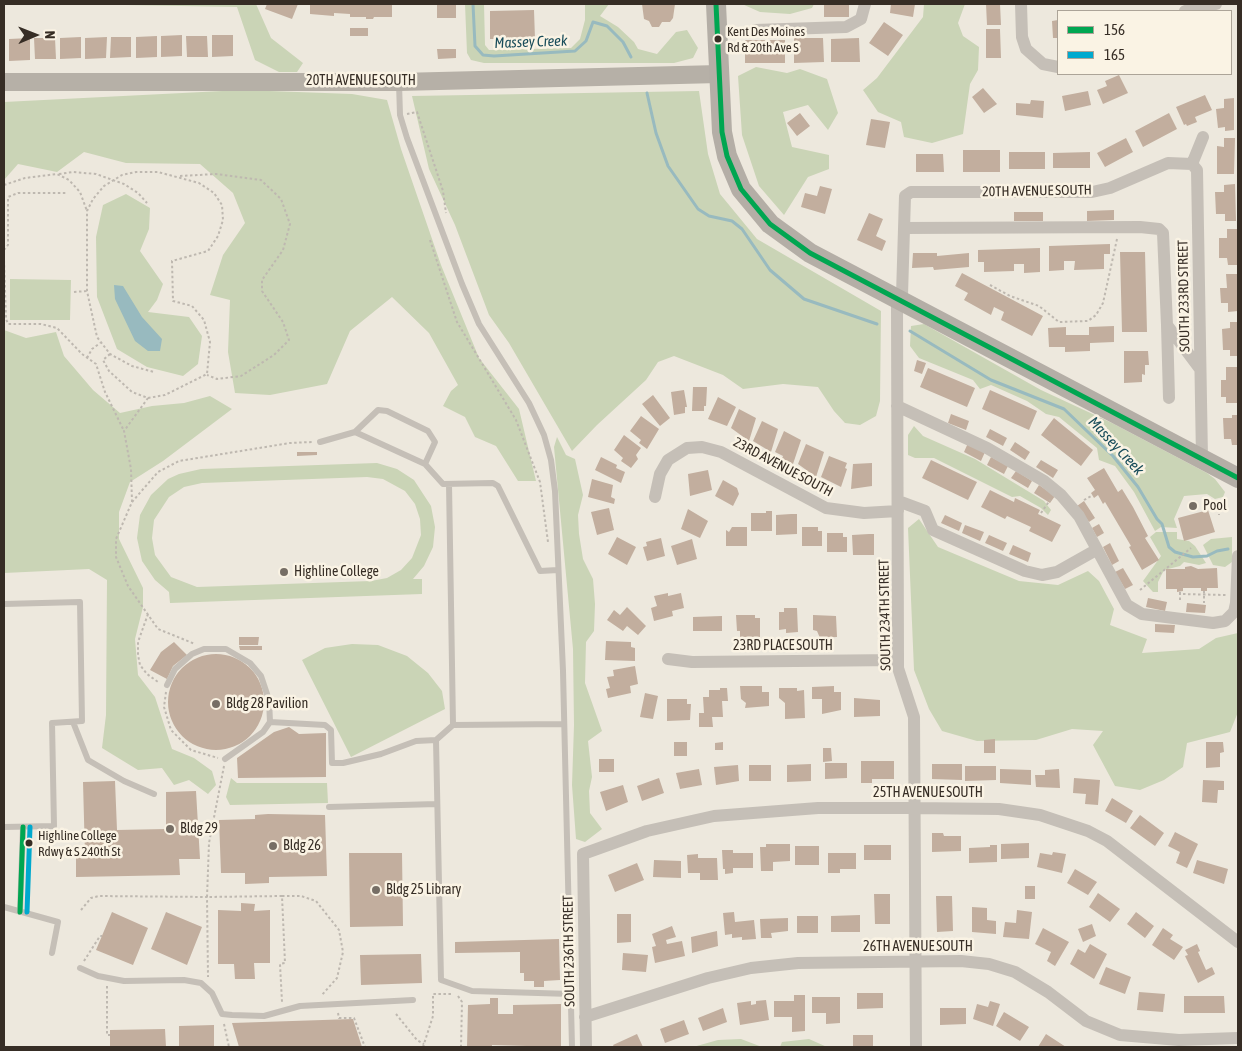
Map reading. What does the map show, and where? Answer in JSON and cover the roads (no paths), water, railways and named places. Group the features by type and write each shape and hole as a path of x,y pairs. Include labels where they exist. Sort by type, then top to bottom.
{"main road":[{"path":"716,4 722,132 727,156 735,179 754,208 770,224 795,244 1238,478"}],"street":[{"path":"755,30 848,27 861,19 865,4"},
{"path":"1022,4 1022,37 1026,49 1043,64 1057,67"},
{"path":"1189,10 1216,4"},
{"name":"20TH AVENUE SOUTH","path":"4,82 400,82 719,74"},
{"path":"1192,164 1203,136"},
{"name":"20TH AVENUE SOUTH","path":"907,194 1092,192 1110,188 1168,163 1192,164"},
{"name":"SOUTH 233RD STREET","path":"1192,164 1197,170 1202,458"},
{"name":"SOUTH 234TH STREET","path":"907,194 904,200 900,300 897,307 898,668 914,717 916,1047"},
{"path":"904,228 1153,227 1163,233 1170,398"},
{"path":"1167,325 1200,369"},
{"path":"897,406 966,437 1044,481 1066,500 1079,516 1096,550 1128,605 1142,614 1213,623 1225,621 1234,612 1238,593 1238,556"},
{"name":"23RD AVENUE SOUTH","path":"655,497 660,474 668,460 687,448 702,447 721,452 826,508 864,513 898,506"},
{"path":"898,506 925,511 933,530 1025,571 1042,575 1057,572 1096,550"},
{"name":"23RD PLACE SOUTH","path":"668,659 692,662 898,660"},
{"name":"25TH AVENUE SOUTH","path":"583,854 647,831 714,816 818,808 999,809 1040,815 1088,832 1132,859 1238,942"},
{"name":"SOUTH 236TH STREET","path":"583,854 586,1047"},
{"name":"26TH AVENUE SOUTH","path":"585,1017 715,976 751,968 798,963 915,960 977,962 1015,972 1048,992 1086,1021 1120,1035 1179,1040 1238,1038"}],"lane":[{"path":"400,82 400,115 406,138 479,324 530,403 544,435 551,460 555,491 564,724 572,1047"},
{"path":"320,442 355,432 378,410 388,411 428,431 435,442 425,464"},
{"path":"355,432 425,464 443,484 493,483 498,486 540,571 558,570"},
{"path":"449,484 453,725"},
{"path":"4,604 80,602 82,721 52,723 54,826 4,827"},
{"path":"167,685 175,669 184,660 204,648 226,649 250,663 261,676 269,700 270,722 263,732 225,759"},
{"path":"73,722 88,760 124,782 154,794"},
{"path":"270,722 325,724 331,730 332,763 343,763 382,754 416,741 436,740 453,725 564,724"},
{"path":"436,740 441,980 472,991 491,991 509,994 571,994"},
{"path":"329,807 437,804"},
{"path":"20,912 23,827"},
{"path":"4,907 58,922 52,953"},
{"path":"80,968 124,981 184,980 207,987 218,1002 222,1014 254,1016 304,1006 412,1000"}],"water":[{"path":"114,285 123,286 142,317 162,339 160,351 148,351 135,341 115,299"}],"waterway":[{"name":"Massey Creek","path":"473,4 475,46 483,55 575,51 586,41 593,22 607,26 623,42 631,57"},
{"name":"Massey Creek","path":"647,93 656,133 668,166 698,209 709,216 732,221 742,229 770,270 804,299 877,324"},
{"name":"Massey Creek","path":"910,331 991,380 1064,409 1113,456 1138,487 1162,524 1169,547 1175,552 1193,557 1207,556 1217,551 1228,549"}],"place":[{"name":"Kent Des Moines Rd & 20th Ave S","path":"718,39"},
{"name":"Pool","path":"1193,506"},
{"name":"Highline College","path":"284,572"},
{"name":"Bldg 28 Pavilion","path":"216,704"},
{"name":"Bldg 29","path":"170,829"},
{"name":"Highline College Rdwy & S 240th St","path":"29,843"},
{"name":"Bldg 26","path":"273,846"},
{"name":"Bldg 25 Library","path":"376,890"}]}
